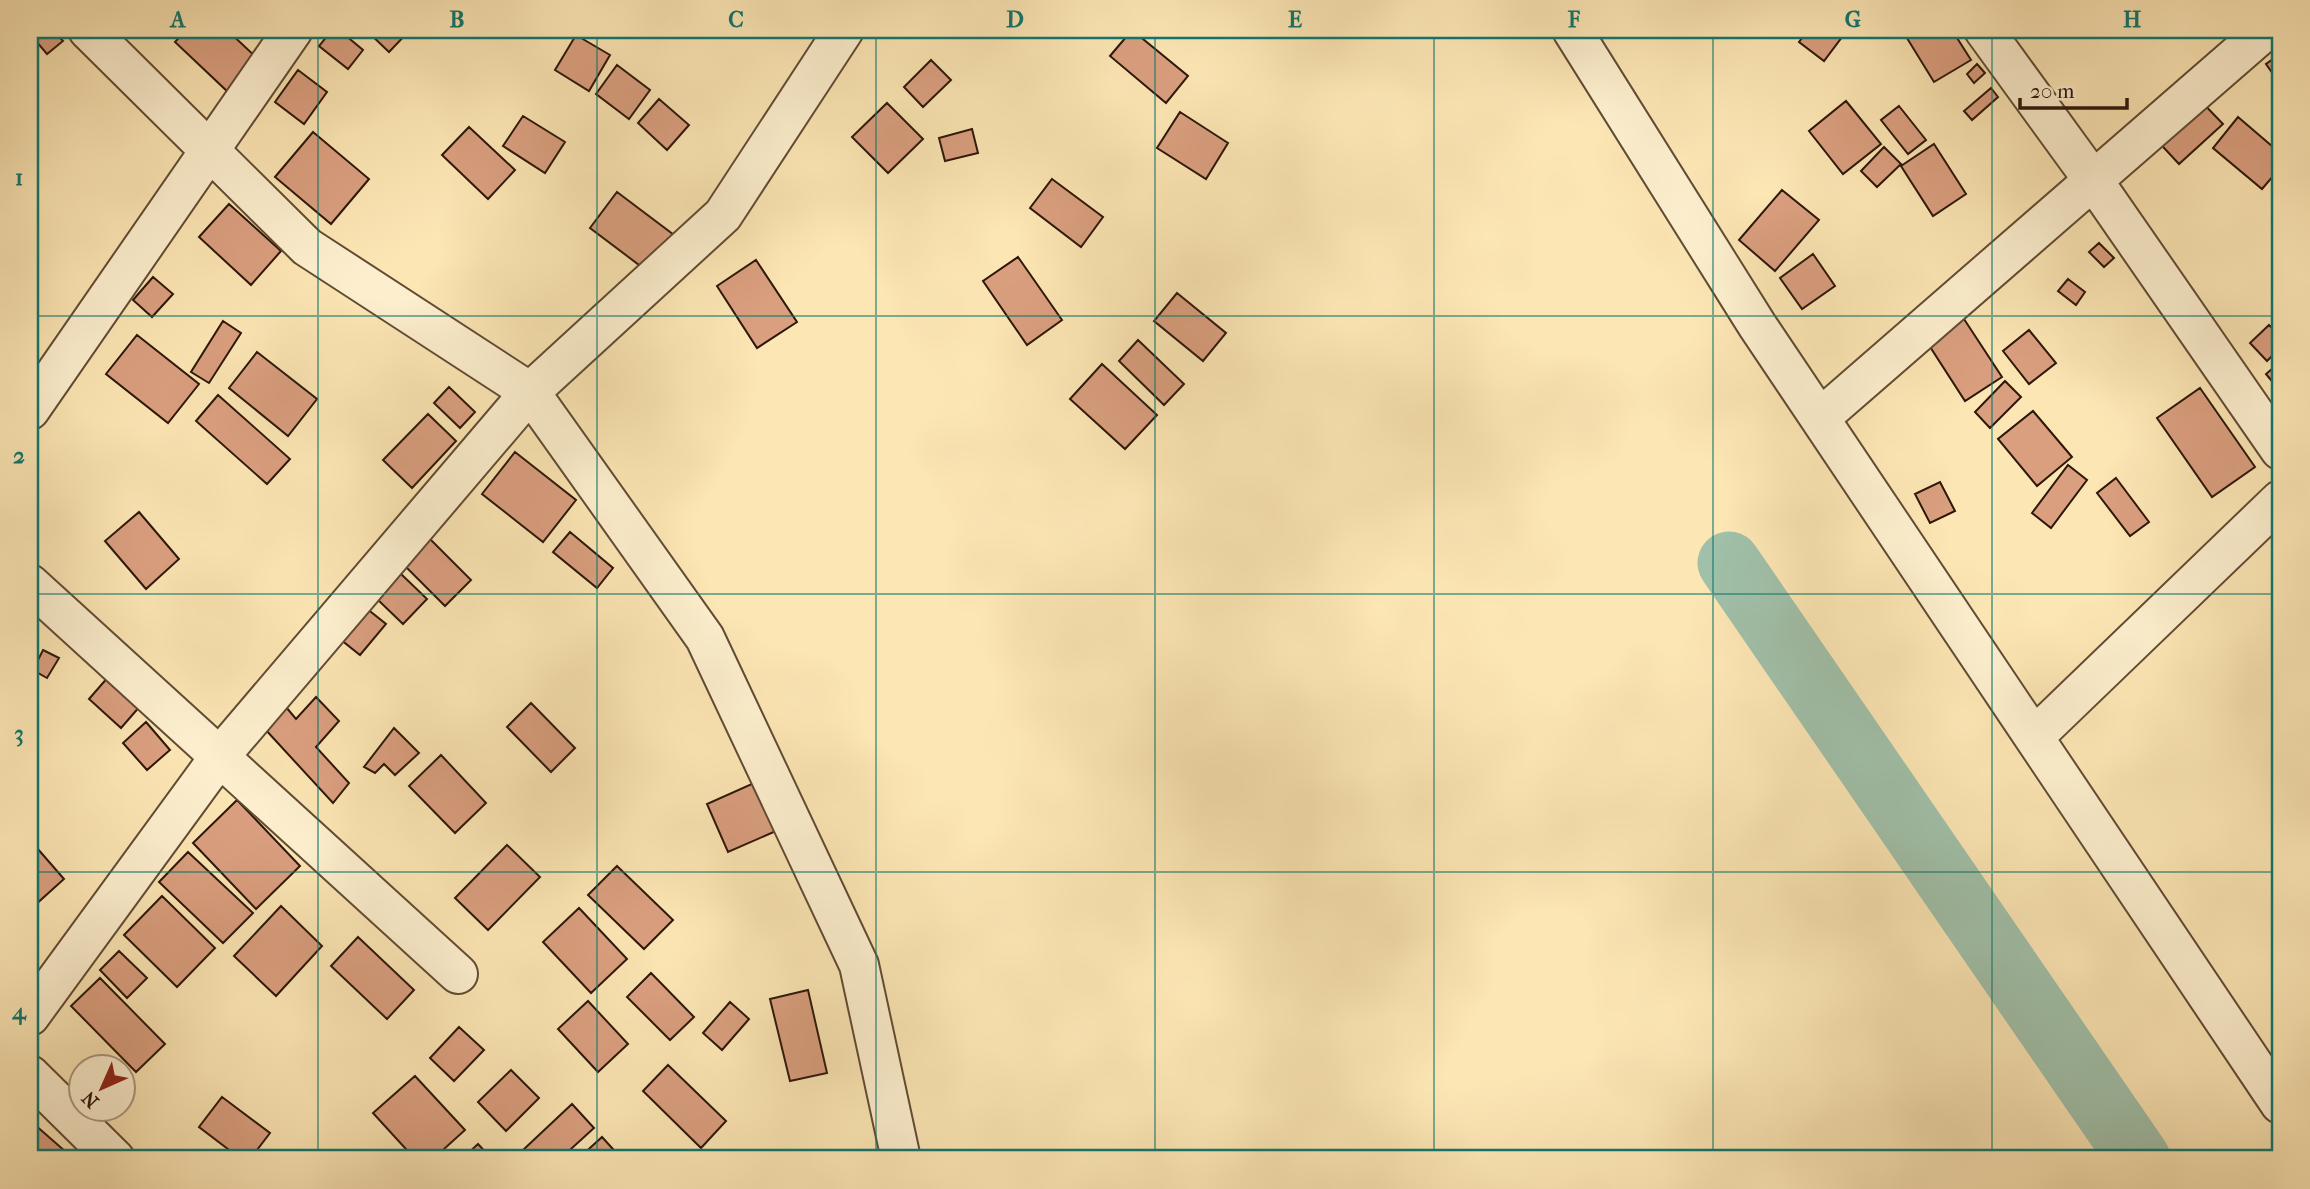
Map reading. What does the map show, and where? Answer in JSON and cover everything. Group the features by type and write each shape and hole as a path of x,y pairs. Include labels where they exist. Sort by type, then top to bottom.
{"street":[{"path":"88,30 306,247 530,393 705,638 859,965 901,1159"},
{"path":"30,410 293,30"},
{"path":"30,1017 219,756 530,393 723,215 844,30"},
{"path":"1572,30 1757,325 2280,1104"},
{"path":"1984,30 2094,180 2280,450"},
{"path":"1820,418 2266,30"},
{"path":"2035,736 2280,500"},
{"path":"30,584 458,974"},
{"path":"30,1075 115,1159"}],"building":[{"path":"30,30 53,30 63,41 47,54 30,34"},
{"path":"186,30 227,30 259,60 229,93 175,42"},
{"path":"332,30 339,30 363,50 348,69 319,46"},
{"path":"366,30 410,30 389,52"},
{"path":"1132,30 1188,76 1166,103 1110,56"},
{"path":"1808,30 1840,30 1845,33 1824,61 1799,42"},
{"path":"1902,30 1952,30 1971,60 1934,82"},
{"path":"576,35 610,55 589,91 555,70"},
{"path":"2280,54 2280,84 2266,64"},
{"path":"931,60 951,80 923,107 904,87"},
{"path":"1977,64 1985,73 1974,83 1967,74"},
{"path":"617,65 650,90 629,119 596,94"},
{"path":"298,70 327,92 304,124 275,102"},
{"path":"1991,88 1998,97 1972,120 1964,111"},
{"path":"2195,95 2223,124 2179,164 2152,135"},
{"path":"659,99 689,125 667,150 638,123"},
{"path":"1846,101 1881,144 1843,174 1809,131"},
{"path":"887,103 923,139 888,173 852,137"},
{"path":"1899,106 1926,140 1908,154 1881,120"},
{"path":"1180,112 1228,143 1206,179 1157,148"},
{"path":"523,116 565,142 545,173 503,146"},
{"path":"2238,117 2280,153 2280,168 2262,189 2213,148"},
{"path":"469,127 515,170 488,199 442,155"},
{"path":"972,129 978,153 945,161 939,138"},
{"path":"313,132 369,179 331,224 275,177"},
{"path":"1934,144 1966,194 1933,216 1901,166"},
{"path":"1884,147 1901,164 1877,187 1861,171"},
{"path":"1052,179 1103,217 1081,247 1030,208"},
{"path":"1782,190 1819,220 1775,271 1739,240"},
{"path":"617,192 674,235 647,271 590,228"},
{"path":"229,204 281,251 251,285 199,237"},
{"path":"2099,243 2114,258 2104,267 2089,252"},
{"path":"1813,254 1835,286 1802,309 1780,278"},
{"path":"1018,257 1062,320 1027,345 983,281"},
{"path":"756,260 797,322 757,348 717,286"},
{"path":"153,277 173,294 152,317 133,300"},
{"path":"2068,279 2085,292 2076,305 2058,291"},
{"path":"1177,293 1226,333 1203,361 1154,321"},
{"path":"1962,316 2002,377 1965,401 1925,339"},
{"path":"223,321 241,333 209,383 191,372"},
{"path":"2269,325 2280,336 2280,348 2267,361 2250,343"},
{"path":"2029,330 2056,363 2029,384 2003,351"},
{"path":"137,335 199,384 168,423 106,374"},
{"path":"1138,340 1184,384 1164,405 1119,361"},
{"path":"257,352 317,399 288,436 229,388"},
{"path":"2280,362 2280,391 2266,374"},
{"path":"1102,364 1157,415 1125,449 1070,399"},
{"path":"2005,381 2021,397 1990,428 1975,412"},
{"path":"449,387 475,412 460,428 434,403"},
{"path":"2200,388 2255,467 2212,497 2157,418"},
{"path":"218,395 290,459 267,484 196,421"},
{"path":"2033,411 2072,457 2037,486 1998,439"},
{"path":"428,414 456,441 412,488 383,460"},
{"path":"515,452 576,500 543,542 482,494"},
{"path":"2068,465 2087,480 2051,528 2032,513"},
{"path":"2116,478 2149,522 2130,536 2097,493"},
{"path":"1940,482 1955,511 1930,523 1915,494"},
{"path":"139,512 179,559 146,589 105,541"},
{"path":"423,532 471,580 445,606 397,558"},
{"path":"570,532 613,568 597,588 553,552"},
{"path":"400,573 427,599 403,624 376,598"},
{"path":"356,600 386,624 360,655 330,631"},
{"path":"43,650 59,658 47,678 33,670"},
{"path":"109,676 141,705 121,728 89,699"},
{"path":"316,697 339,721 316,747 349,783 333,803 264,728 286,707 296,719"},
{"path":"531,703 575,748 551,772 507,727"},
{"path":"146,722 170,750 147,770 123,743"},
{"path":"394,728 419,753 395,775 384,764 375,773 364,767"},
{"path":"441,755 486,803 455,833 409,786"},
{"path":"754,783 776,831 728,852 707,804"},
{"path":"237,800 300,866 256,909 193,843"},
{"path":"30,840 64,879 34,906 30,902"},
{"path":"507,845 540,877 488,930 455,898"},
{"path":"188,852 253,913 223,943 159,882"},
{"path":"617,866 673,920 644,949 588,895"},
{"path":"162,896 215,948 177,987 124,935"},
{"path":"281,906 322,946 276,996 234,956"},
{"path":"579,908 627,959 591,993 543,942"},
{"path":"358,937 414,990 387,1019 331,966"},
{"path":"119,951 147,978 127,998 100,970"},
{"path":"651,973 694,1017 670,1040 627,997"},
{"path":"100,978 165,1044 136,1072 136,1052 116,1052 71,1006"},
{"path":"808,990 827,1073 790,1081 770,999"},
{"path":"588,1001 628,1044 598,1072 558,1029"},
{"path":"730,1002 749,1019 722,1050 703,1033"},
{"path":"459,1027 484,1050 454,1081 430,1058"},
{"path":"668,1065 726,1121 701,1148 643,1091"},
{"path":"511,1070 539,1098 506,1131 478,1102"},
{"path":"415,1076 465,1130 433,1159 415,1159 373,1113"},
{"path":"222,1097 270,1133 250,1159 241,1159 199,1127"},
{"path":"572,1104 594,1128 560,1159 532,1159 523,1150"},
{"path":"34,1124 74,1159 30,1159 30,1129"},
{"path":"602,1137 622,1159 578,1159"},
{"path":"478,1144 492,1159 462,1159"}],"waterway":[{"path":"1729,563 2139,1159"}]}
